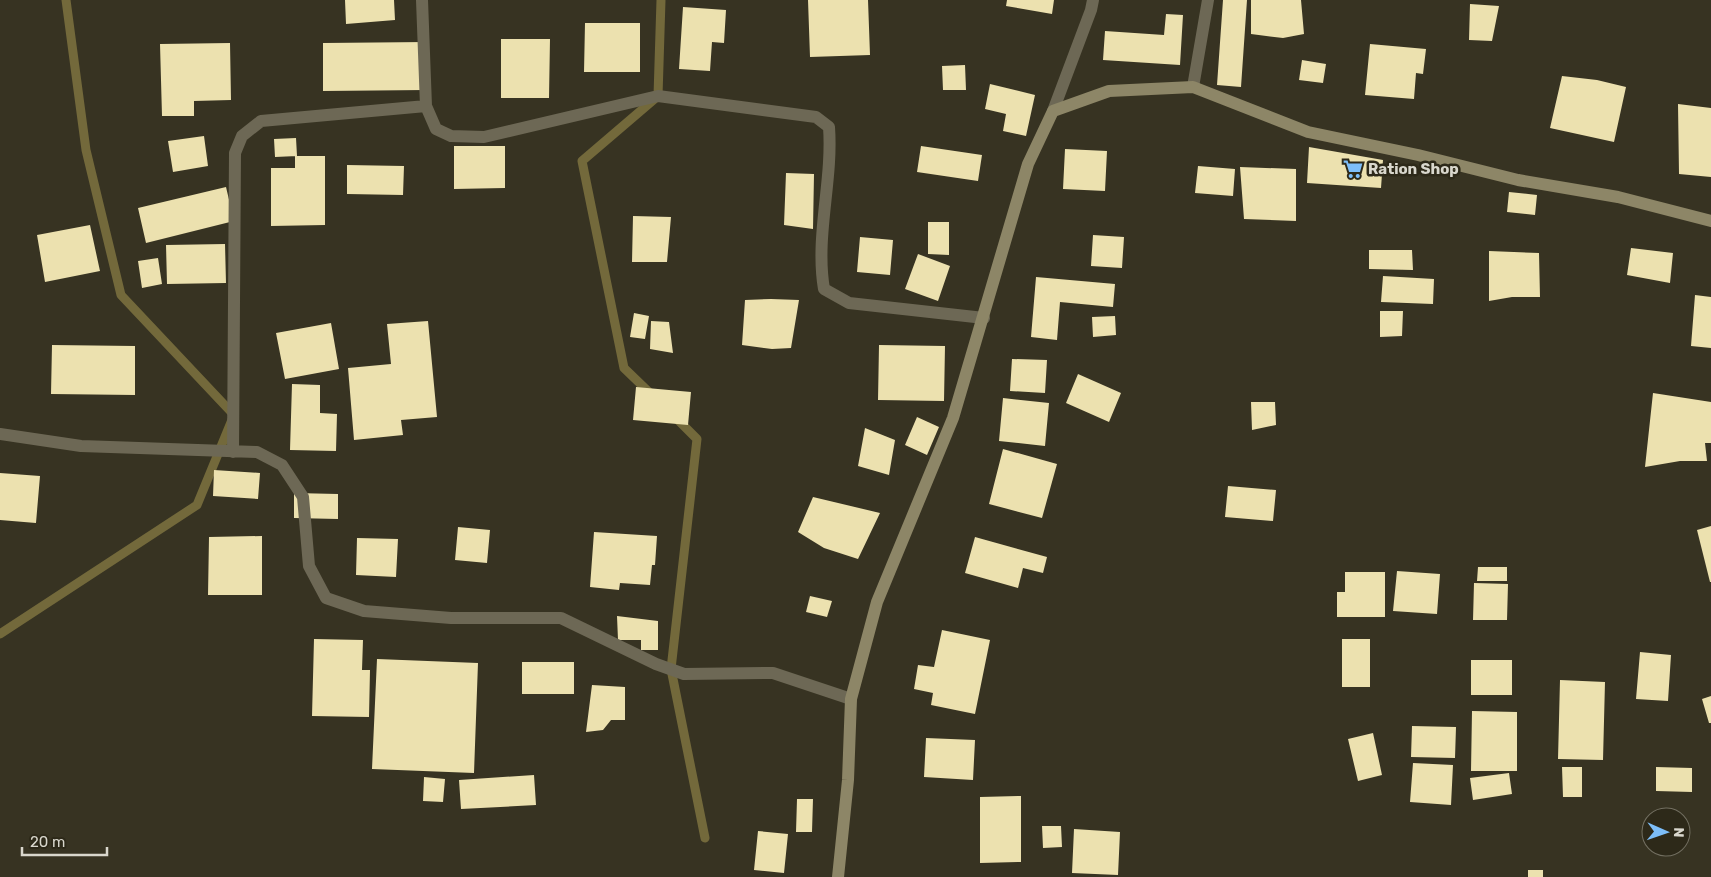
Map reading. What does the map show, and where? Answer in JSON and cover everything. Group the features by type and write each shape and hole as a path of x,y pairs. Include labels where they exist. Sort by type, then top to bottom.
{"main road":[{"path":"838,877 848,780 851,699 877,602 953,418 1028,164 1054,111 1110,91 1192,87 1308,132 1418,155 1518,180 1618,197 1711,221"}],"street":[{"path":"422,0 426,106 436,129 452,136 484,137 658,96 816,117 829,127 831,153 820,269 824,289 849,303 984,318"},
{"path":"1054,111 1093,0"},
{"path":"1192,87 1208,0"},
{"path":"233,452 235,153 242,136 261,121 426,106"},
{"path":"0,434 81,446 257,452 282,465 302,497 309,566 326,598 364,611 451,618 561,618 656,664 684,674 773,673 851,699"}],"building":[{"path":"345,0 394,0 395,20 346,24"},
{"path":"808,0 868,0 870,55 810,57"},
{"path":"1007,0 1054,0 1052,14 1006,6"},
{"path":"1223,0 1247,0 1241,87 1217,85"},
{"path":"1251,0 1301,0 1304,34 1283,38 1251,34"},
{"path":"1470,4 1499,6 1492,41 1469,40"},
{"path":"683,7 726,10 724,43 712,42 710,71 679,69"},
{"path":"1166,14 1183,15 1180,65 1103,60 1105,31 1164,35"},
{"path":"585,23 640,23 640,72 584,72"},
{"path":"501,39 550,39 549,98 501,98"},
{"path":"426,42 426,90 323,91 323,43"},
{"path":"230,43 231,100 194,101 194,116 162,116 160,44"},
{"path":"1370,44 1426,49 1423,74 1416,73 1414,99 1365,95"},
{"path":"1302,60 1326,64 1323,83 1299,80"},
{"path":"965,65 966,90 943,90 942,66"},
{"path":"1562,76 1597,80 1626,87 1614,142 1550,128"},
{"path":"990,84 1035,95 1026,136 1003,131 1006,114 985,109"},
{"path":"1678,104 1711,108 1711,177 1679,174"},
{"path":"204,136 208,166 173,172 168,141"},
{"path":"296,138 297,156 275,157 274,139"},
{"path":"454,146 505,146 505,188 454,189"},
{"path":"921,146 982,155 978,181 917,172"},
{"path":"1309,147 1383,160 1381,188 1307,183"},
{"path":"1065,149 1107,151 1105,191 1063,189"},
{"path":"295,156 325,156 325,225 271,226 271,168 295,168"},
{"path":"347,165 404,166 403,195 347,194"},
{"path":"1198,166 1235,169 1233,196 1195,193"},
{"path":"1240,167 1296,169 1296,221 1244,219"},
{"path":"786,173 814,174 813,229 784,225"},
{"path":"226,187 234,221 146,243 138,208"},
{"path":"1509,192 1537,195 1535,215 1507,212"},
{"path":"633,216 671,217 667,262 632,262"},
{"path":"928,222 949,222 949,255 928,254"},
{"path":"90,225 100,271 45,282 37,235"},
{"path":"1093,235 1124,237 1122,268 1091,266"},
{"path":"860,237 893,240 890,275 857,272"},
{"path":"225,244 226,283 167,284 166,245"},
{"path":"1631,248 1673,253 1670,283 1627,275"},
{"path":"1369,250 1412,250 1413,270 1369,269"},
{"path":"1489,251 1539,253 1540,297 1512,297 1489,301"},
{"path":"918,254 950,266 938,301 905,289"},
{"path":"158,258 162,284 142,288 138,261"},
{"path":"1383,276 1434,279 1433,304 1381,302"},
{"path":"1036,277 1115,284 1113,307 1060,302 1057,340 1031,337"},
{"path":"1695,295 1711,297 1711,348 1691,346"},
{"path":"745,300 799,300 791,348 772,349 742,345"},
{"path":"1380,311 1403,311 1402,336 1380,337"},
{"path":"634,313 649,316 645,339 630,337"},
{"path":"1115,316 1116,335 1093,337 1092,317"},
{"path":"428,321 437,417 401,420 403,435 354,440 348,368 391,364 387,324"},
{"path":"651,321 669,322 673,353 650,349"},
{"path":"331,323 339,369 285,379 276,333"},
{"path":"52,345 135,346 135,395 51,394"},
{"path":"879,345 945,346 944,401 878,400"},
{"path":"1012,359 1047,360 1045,393 1010,391"},
{"path":"1078,374 1121,393 1109,422 1066,403"},
{"path":"292,384 320,385 320,413 337,414 336,451 290,450"},
{"path":"636,387 691,392 688,425 633,420"},
{"path":"1653,393 1711,402 1711,443 1705,443 1707,461 1680,461 1645,467"},
{"path":"1003,398 1049,403 1045,446 999,441"},
{"path":"1251,402 1275,402 1276,425 1252,430"},
{"path":"917,417 939,427 927,455 905,445"},
{"path":"865,428 895,440 889,475 858,466"},
{"path":"1003,449 1057,464 1042,518 989,504"},
{"path":"214,470 260,473 258,499 213,496"},
{"path":"0,473 40,476 36,523 0,520"},
{"path":"1228,486 1276,490 1273,521 1225,517"},
{"path":"294,493 338,494 338,519 294,518"},
{"path":"813,497 880,513 858,559 824,548 798,532"},
{"path":"1711,526 1711,582 1710,582 1697,530"},
{"path":"458,527 490,530 487,563 455,560"},
{"path":"594,532 657,536 655,565 652,565 650,585 620,583 619,590 590,587"},
{"path":"262,536 262,595 208,595 209,537"},
{"path":"975,537 1047,557 1043,573 1023,568 1018,588 965,573"},
{"path":"357,538 398,539 396,577 356,575"},
{"path":"1478,567 1507,567 1507,581 1477,581"},
{"path":"1397,571 1440,574 1437,614 1393,611"},
{"path":"1345,572 1385,572 1385,617 1337,617 1337,592 1345,592"},
{"path":"1474,583 1508,584 1507,620 1473,620"},
{"path":"810,596 832,601 827,617 806,612"},
{"path":"617,616 658,621 658,650 641,650 641,640 618,640"},
{"path":"942,630 990,640 975,714 931,705 933,693 914,689 918,665 934,667"},
{"path":"314,639 363,640 362,670 370,670 369,717 312,716"},
{"path":"1342,639 1370,639 1370,687 1342,687"},
{"path":"1640,652 1671,655 1668,701 1636,699"},
{"path":"377,659 478,663 474,773 372,769"},
{"path":"1471,660 1512,660 1512,695 1471,695"},
{"path":"522,662 574,662 574,694 522,694"},
{"path":"1560,680 1605,682 1603,760 1558,759"},
{"path":"592,685 625,687 625,720 611,720 603,730 586,732"},
{"path":"1711,696 1711,723 1709,723 1702,699"},
{"path":"1472,711 1517,712 1517,771 1471,771"},
{"path":"1412,726 1456,727 1455,758 1411,757"},
{"path":"1373,733 1382,775 1358,781 1348,739"},
{"path":"926,738 975,740 973,780 924,777"},
{"path":"1413,763 1453,765 1451,805 1410,802"},
{"path":"1562,767 1582,767 1582,797 1563,797"},
{"path":"1656,767 1692,768 1692,792 1656,791"},
{"path":"1509,773 1512,794 1473,800 1470,778"},
{"path":"534,775 536,805 461,809 459,780"},
{"path":"424,777 445,779 443,802 423,801"},
{"path":"1021,796 1021,862 980,863 980,797"},
{"path":"797,799 813,799 812,832 796,832"},
{"path":"1042,826 1061,826 1062,847 1043,848"},
{"path":"1074,829 1120,832 1118,875 1072,873"},
{"path":"758,831 788,834 784,873 754,870"},
{"path":"1528,870 1543,870 1543,877 1528,877"}],"waterway":[{"path":"0,634 197,505 234,415 121,295 86,150 66,0"},
{"path":"653,396 624,368 582,161 658,96 661,0"},
{"path":"675,417 697,439 671,669 705,838"}],"place":[{"name":"Ration Shop","path":"1353,169"}]}
